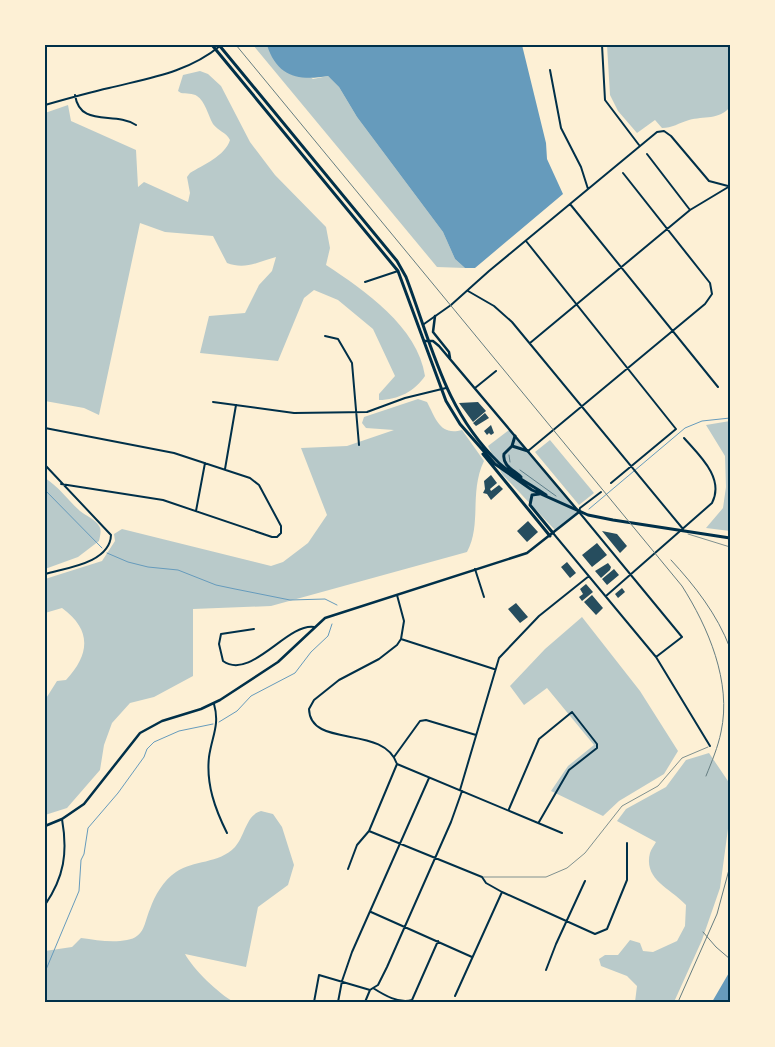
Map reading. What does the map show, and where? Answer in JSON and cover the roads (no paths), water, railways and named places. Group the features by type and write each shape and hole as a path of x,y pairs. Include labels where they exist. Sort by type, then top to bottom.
{"highway":[{"path":"212,45 398,271 421,326"},
{"path":"219,46 403,269 442,389 452,413 552,535"},
{"path":"426,340 459,414 500,463 549,497 588,515 730,538"},
{"path":"515,436 512,446 506,451 503,460 525,481"},
{"path":"472,439 501,469 538,494 549,497"},
{"path":"512,446 528,451"},
{"path":"538,494 532,495 530,505 552,535"}],"main road":[{"path":"435,316 433,332 449,352 451,359"},
{"path":"45,826 62,819 88,800 140,734 162,721 214,704 278,662 314,626 332,614 397,595 531,551 579,512 451,359 437,344 426,340"}],"street":[{"path":"602,45 605,100 639,145"},
{"path":"45,105 75,95 174,72 194,64 219,46"},
{"path":"550,70 561,128 581,167 588,190"},
{"path":"75,95 77,106 85,114 127,120 136,124"},
{"path":"421,326 468,291 639,145 657,132 666,132 709,181 729,186"},
{"path":"647,154 690,210"},
{"path":"528,451 705,304 712,292 710,282 624,173"},
{"path":"530,343 667,228 690,210 729,186"},
{"path":"570,204 718,387"},
{"path":"526,241 676,429 632,468 611,483"},
{"path":"365,282 403,269"},
{"path":"468,291 498,308 530,343 683,529"},
{"path":"325,336 338,339 351,358 359,445"},
{"path":"475,388 496,371"},
{"path":"213,402 294,413 371,412 406,398 446,388"},
{"path":"225,470 236,405"},
{"path":"45,428 174,453 257,482 282,531 279,536 272,537 163,500 61,484"},
{"path":"606,596 709,508 714,499 715,489 712,476 706,464 684,438"},
{"path":"196,511 205,463"},
{"path":"45,466 110,532 110,543 102,552 88,561 45,574"},
{"path":"601,492 580,508 579,512 682,637 656,657"},
{"path":"552,535 590,576 656,657 710,746"},
{"path":"475,569 484,597"},
{"path":"365,1002 372,989 380,981 434,859 461,790 494,669 502,653 532,622 590,576"},
{"path":"397,595 404,621 401,639 384,656 344,676 314,700 309,709 311,718 325,732 374,742 394,757 397,764 509,809 562,833"},
{"path":"254,629 225,632 219,638 220,656 223,661 232,665 246,662 266,652 298,628 305,625 314,626"},
{"path":"401,639 494,669"},
{"path":"214,704 218,716 209,758 209,778 216,810 227,833"},
{"path":"509,809 539,739 572,712 597,744 597,748 569,770 539,822"},
{"path":"394,757 420,721 426,720 476,734"},
{"path":"348,869 359,842 369,831 397,764"},
{"path":"338,1002 342,981 429,778"},
{"path":"45,905 56,889 62,873 65,848 62,819"},
{"path":"369,831 482,878 502,892 595,934 605,931 628,880 625,854 627,843"},
{"path":"546,970 585,881"},
{"path":"455,996 502,892"},
{"path":"371,912 472,957"},
{"path":"314,1002 319,975 372,989 387,996 407,1001 412,1000 438,941"}],"lane":[{"path":"683,529 691,536 730,547"},
{"path":"482,878 546,877 567,868 585,853 622,806 658,786 682,758 710,746"}],"water":[{"path":"267,45 522,45 546,143 547,159 563,194 475,268 465,268 455,259 443,232 357,117 339,87 328,76 299,77 283,70 271,56"},
{"path":"730,971 730,1002 712,1002"}],"waterway":[{"path":"589,509 685,428 702,421 730,418"},
{"path":"45,490 102,548"},
{"path":"107,553 128,562 148,567 178,570 216,585 290,600 325,599 337,605"},
{"path":"219,722 237,711 251,696 295,673 311,652 328,636 332,624"},
{"path":"45,972 79,891 81,860 84,854 88,828 118,793 144,757 147,749 154,742 179,731 213,724"}],"railway":[{"path":"236,45 682,586 709,637 720,675 723,694 724,713 721,732 717,749 706,776"},
{"path":"671,560 705,601 719,624 730,648"},
{"path":"678,1002 717,914 730,866"},
{"path":"703,932 730,959"}]}
